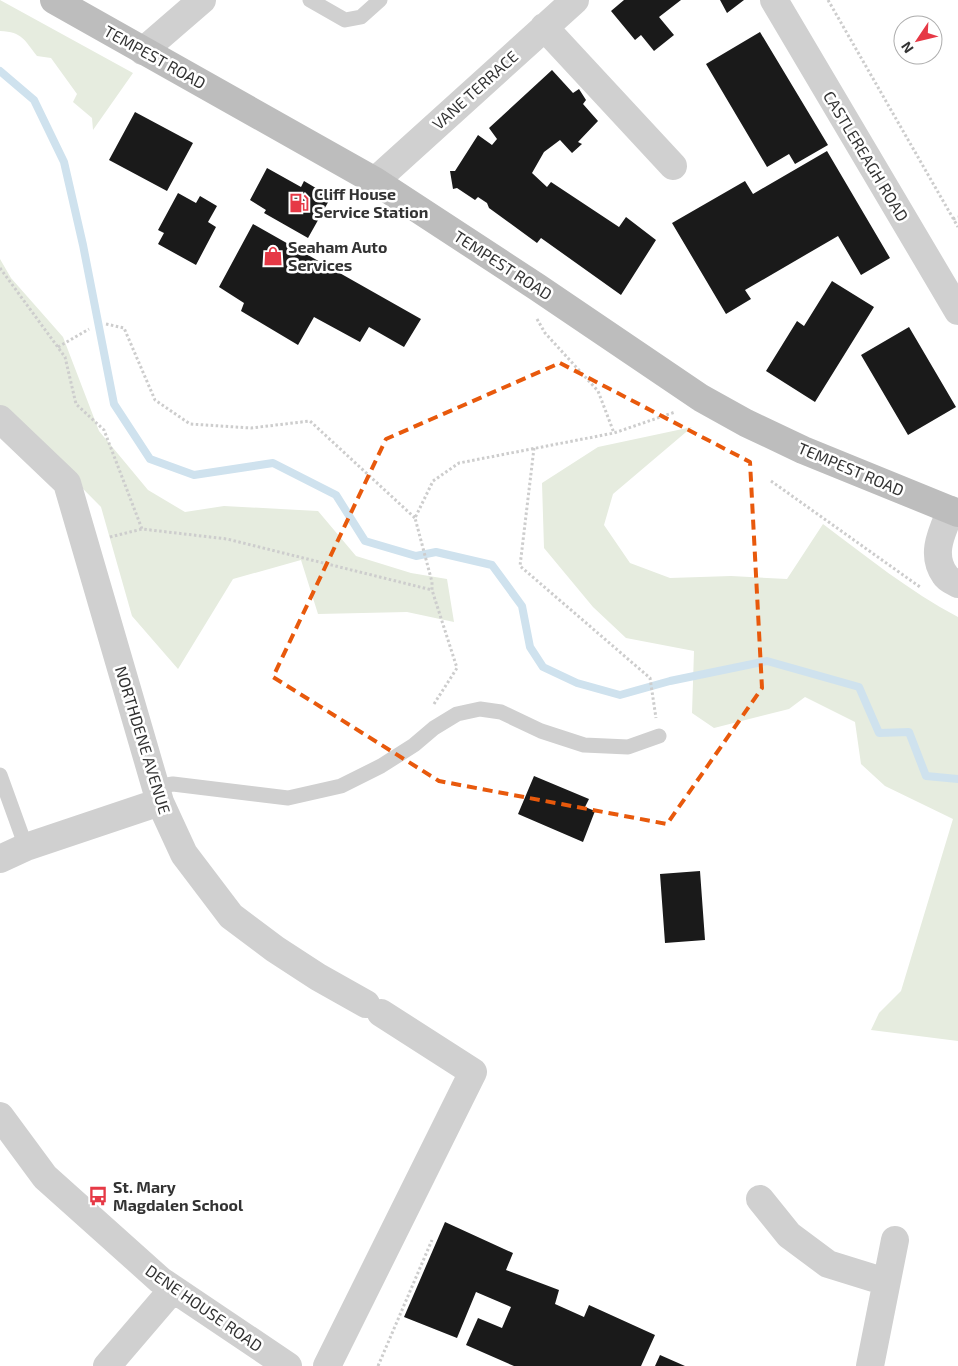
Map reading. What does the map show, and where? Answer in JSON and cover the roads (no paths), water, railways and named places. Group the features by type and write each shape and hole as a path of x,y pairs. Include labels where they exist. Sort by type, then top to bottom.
{"main road":[{"name":"TEMPEST ROAD","path":"54,0 375,181 537,287 701,398 746,423 803,450 955,512"}],"street":[{"path":"143,51 202,0"},
{"name":"VANE TERRACE","path":"375,181 575,0"},
{"name":"CASTLEREAGH ROAD","path":"774,0 958,311"},
{"path":"544,27 673,166"},
{"name":"NORTHDENE AVENUE","path":"0,419 67,483 158,795 184,854 231,916 275,950 318,977 374,1008 473,1072 327,1366"},
{"path":"955,512 942,533 936,555 945,576 958,584"},
{"path":"0,859 158,795"},
{"name":"DENE HOUSE ROAD","path":"1,1119 45,1177 160,1280 288,1366"},
{"path":"760,1199 789,1235 828,1264 886,1282"},
{"path":"870,1366 894,1240"},
{"path":"107,1366 173,1289"}],"lane":[{"path":"310,0 345,20 361,17 380,0"},
{"path":"158,795 173,784 288,798 342,786 381,766 457,714 480,709 501,712 541,731 584,746 628,748 659,736"},
{"path":"0,775 26,847"}],"waterway":[{"path":"0,71 34,100 64,162 83,245 114,404 150,459 194,475 273,463 336,495 365,541 416,556 436,552 492,565 522,606 530,647 543,667 577,683 620,695 670,681 767,661 859,687 879,733 909,732 926,776 958,779"}],"place":[{"name":"Cliff House Service Station","path":"299,203"},
{"name":"Seaham Auto Services","path":"273,256"},
{"name":"St. Mary Magdalen School","path":"98,1196"}]}
